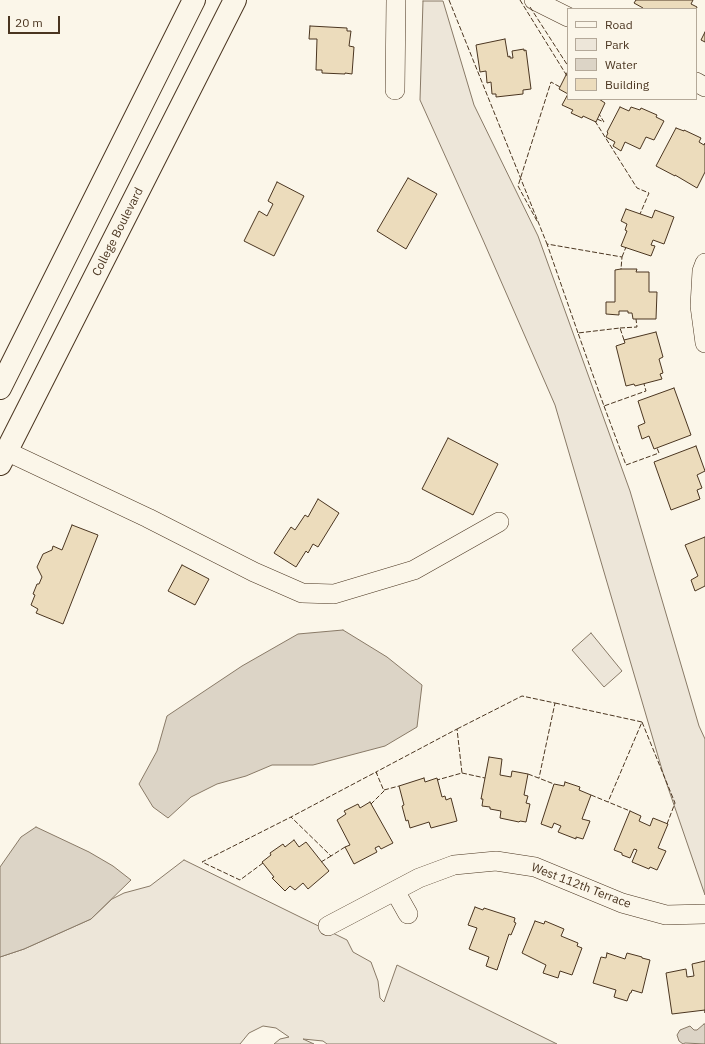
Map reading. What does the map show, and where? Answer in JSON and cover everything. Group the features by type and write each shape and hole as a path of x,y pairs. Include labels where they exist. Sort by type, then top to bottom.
{"main road":[{"path":"0,388 194,0"},
{"name":"College Boulevard","path":"3,458 235,0"}],"street":[{"path":"395,90 396,0"},
{"path":"534,0 567,16"},
{"path":"705,263 702,271 700,306 703,339 705,343"},
{"path":"3,458 148,518 254,572 302,593 334,594 414,570 499,522"},
{"name":"West 112th Terrace","path":"328,926 419,878 454,864 496,861 535,867 622,903 666,915 705,914"},
{"path":"395,891 408,914"}],"green space":[{"path":"423,1 443,1 474,105 538,236 630,491 699,726 705,739 705,895 663,773 555,405 420,100"},
{"path":"591,633 622,671 604,687 572,650"},
{"path":"184,860 347,940 353,952 371,962 378,981 380,998 384,1002 397,965 557,1044 327,1044 323,1041 303,1039 314,1044 274,1044 280,1039 289,1037 276,1028 263,1026 249,1033 240,1044 0,1044 0,957 24,949 91,919 112,899 124,893 150,886"}],"water":[{"path":"343,630 387,657 422,685 417,727 385,746 313,765 272,765 246,776 217,784 191,797 168,818 153,807 139,784 157,751 167,716 242,666 298,634"},
{"path":"36,827 89,852 113,866 131,880 91,919 24,949 0,957 0,867 21,837"},
{"path":"704,1024 705,1044 683,1044 679,1041 677,1035 680,1030 690,1026 694,1030 697,1030"}],"building":[{"path":"636,0 693,0 691,4 697,7 643,8 634,3"},
{"path":"310,26 347,28 347,31 351,31 349,46 354,47 352,74 322,73 322,70 316,70 317,39 309,39"},
{"path":"705,32 705,42 701,40"},
{"path":"505,39 508,57 510,56 510,58 513,58 512,51 526,50 531,89 523,90 523,94 496,97 496,94 492,94 491,82 487,83 486,71 480,72 476,45"},
{"path":"567,73 567,93 559,89"},
{"path":"567,96 567,100 600,100 605,103 596,122 583,116 582,118 571,113 573,110 562,105"},
{"path":"620,107 629,111 631,107 640,110 641,108 657,115 656,117 664,121 654,140 646,137 640,149 625,142 621,151 613,146 615,142 606,137 607,132"},
{"path":"676,128 701,138 699,142 704,145 705,143 705,172 697,188 656,166"},
{"path":"408,178 437,194 406,249 377,231"},
{"path":"277,182 304,196 274,256 244,241 259,211 267,216 273,204 268,201"},
{"path":"626,209 652,218 655,210 674,217 664,244 653,240 651,245 655,246 651,256 621,246 627,231 625,230 627,224 621,221"},
{"path":"637,269 636,272 649,272 649,292 657,292 656,319 633,319 632,313 628,313 628,311 619,311 619,315 606,314 606,302 615,302 615,270"},
{"path":"656,332 663,357 659,359 663,373 660,374 662,379 635,386 634,384 626,386 616,346 625,343 624,340"},
{"path":"674,388 691,435 654,449 649,436 642,439 638,426 645,423 638,401"},
{"path":"448,438 498,464 473,515 422,489"},
{"path":"696,446 705,471 697,475 702,488 697,490 700,499 671,510 654,462"},
{"path":"318,499 339,513 318,547 313,544 308,553 306,551 296,567 274,553 291,527 295,530 305,515 308,517"},
{"path":"72,525 98,535 63,624 36,613 38,609 31,605 35,595 33,594 42,577 37,567 43,554 52,550 53,546 62,550"},
{"path":"705,537 705,586 695,591 691,580 698,576 685,545"},
{"path":"182,565 209,579 195,605 168,591"},
{"path":"489,757 502,759 500,775 511,777 512,771 528,774 524,795 528,796 526,803 530,804 526,822 500,818 501,811 482,806 483,799 481,799"},
{"path":"424,778 425,782 437,778 442,797 445,796 446,800 451,798 457,821 431,828 429,822 410,828 408,820 406,821 402,806 404,805 399,786"},
{"path":"565,782 580,787 579,790 591,795 582,819 590,821 583,839 576,837 576,839 558,832 561,826 554,823 552,828 541,824 554,784 564,786"},
{"path":"370,802 393,843 381,849 379,846 375,848 377,852 354,864 345,847 350,845 337,820 346,814 344,811 358,804 360,808"},
{"path":"630,811 641,816 639,821 650,826 653,818 668,824 658,848 666,851 657,870 650,867 649,869 632,862 637,850 634,849 630,858 614,850"},
{"path":"294,840 299,847 306,842 329,871 308,889 303,883 295,890 290,886 285,891 272,878 274,877 262,862 271,855 270,853 283,844 285,847"},
{"path":"475,907 483,910 484,908 515,918 514,922 516,923 511,935 509,934 497,970 486,966 489,957 469,949 477,928 468,925"},
{"path":"535,921 544,924 545,921 564,929 561,936 578,943 577,946 582,948 572,975 560,971 558,978 543,973 546,965 522,953"},
{"path":"607,953 625,959 627,953 650,960 642,993 632,990 627,1001 614,997 616,990 593,983 601,957 606,958"},
{"path":"705,961 705,1010 672,1014 666,973 686,969 687,977 694,976 692,964"}],"fence":[{"path":"449,0 547,244"},
{"path":"520,0 567,76"},
{"path":"530,7 567,64"},
{"path":"537,221 518,186 551,82 560,87"},
{"path":"597,119 604,122 599,114"},
{"path":"595,121 637,188 649,193 640,214"},
{"path":"578,333 547,244 622,257 621,269"},
{"path":"622,257 626,247"},
{"path":"620,328 637,327 636,319"},
{"path":"624,340 620,328 578,333 604,406 646,391 644,384"},
{"path":"604,406 626,465 659,453 657,448"},
{"path":"457,729 522,696 555,703 539,778"},
{"path":"555,703 642,722 608,802"},
{"path":"642,722 675,803 667,824"},
{"path":"377,774 376,772 457,729 462,773 437,780"},
{"path":"345,847 331,856 291,817 376,772 384,791 371,804"},
{"path":"462,773 485,778"},
{"path":"528,774 554,784"},
{"path":"384,790 399,786"},
{"path":"591,795 630,811"},
{"path":"263,863 240,880 202,862 291,817"},
{"path":"321,862 331,856"}]}
